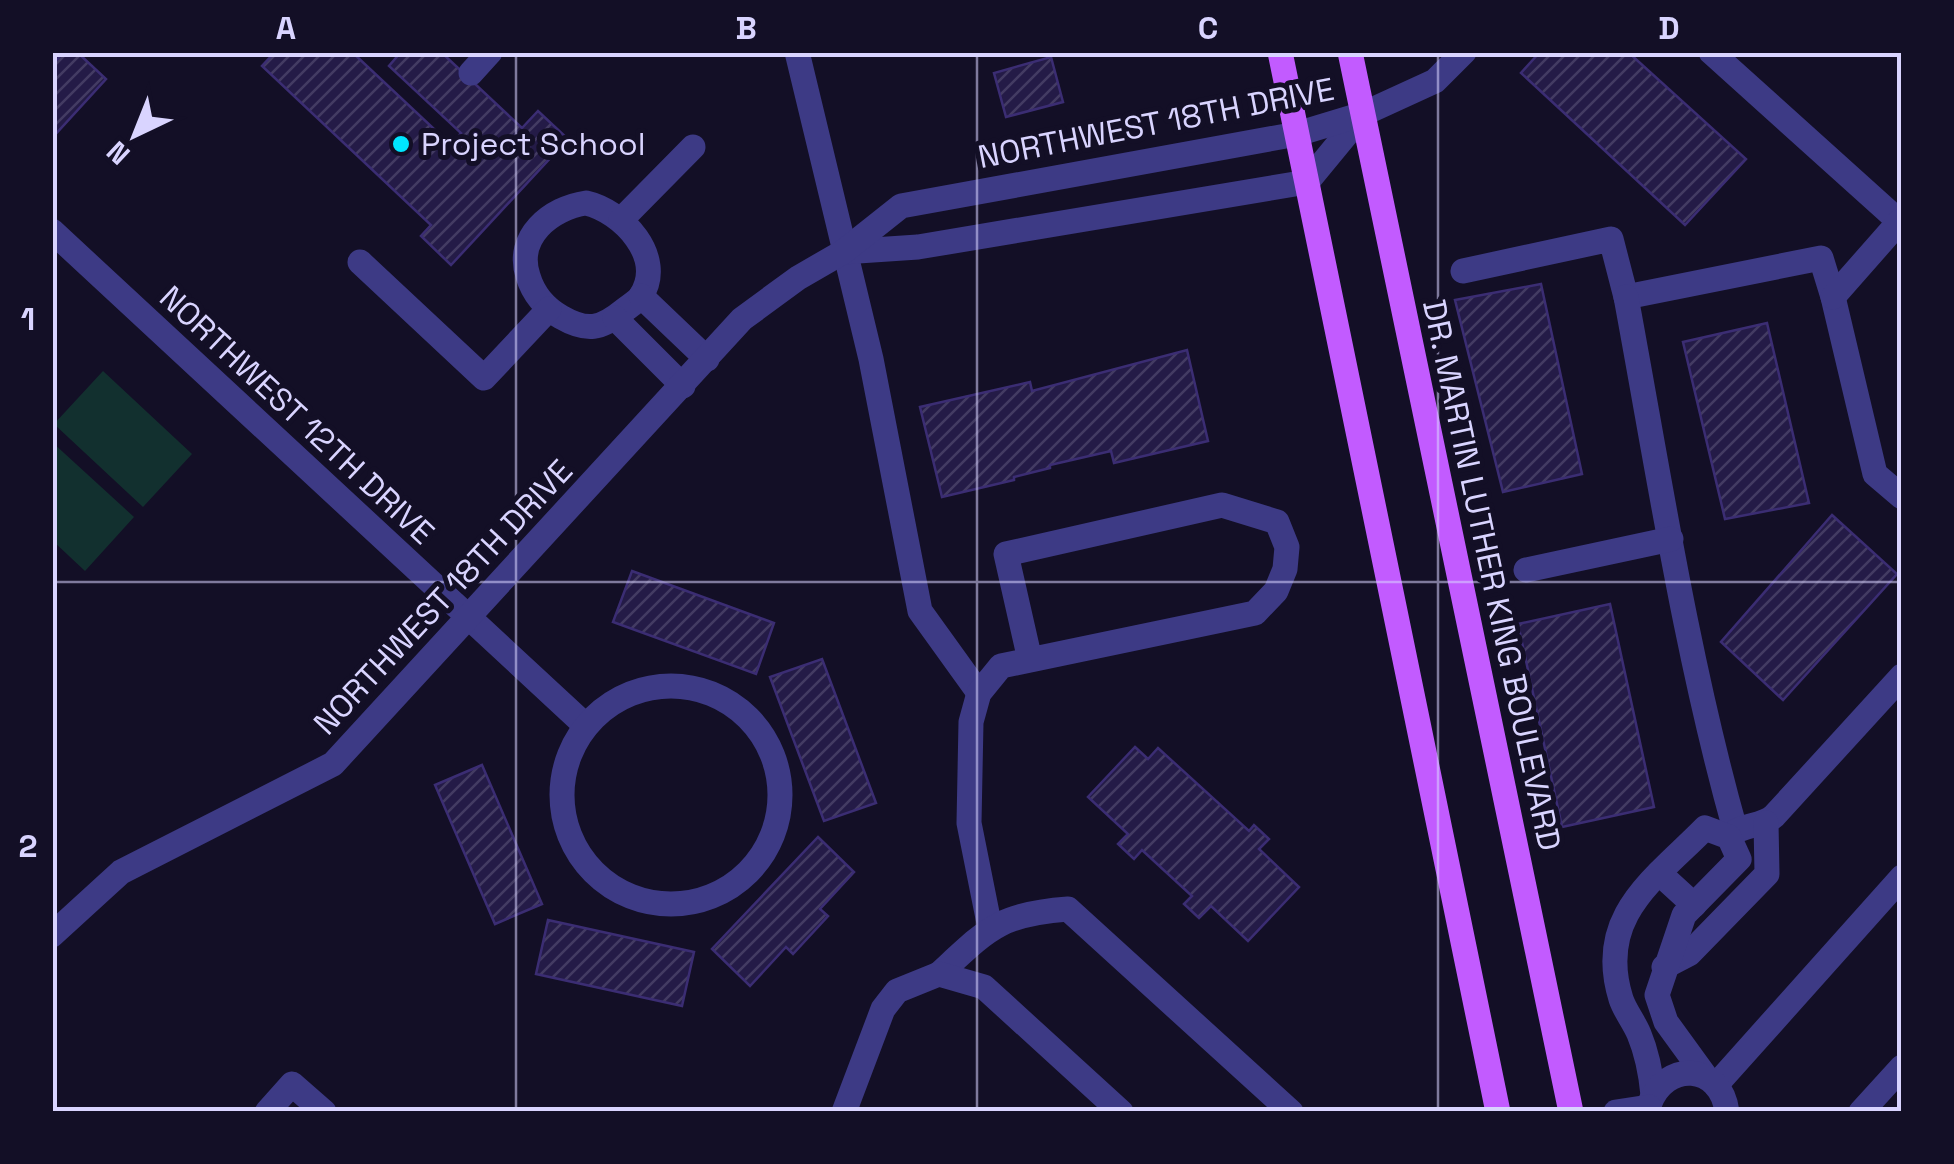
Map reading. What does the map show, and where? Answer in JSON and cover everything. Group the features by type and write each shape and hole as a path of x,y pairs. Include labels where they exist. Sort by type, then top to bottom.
{"main road":[{"path":"1280,52 1498,1112"},
{"name":"DR. MARTIN LUTHER KING BOULEVARD","path":"1350,52 1571,1112"}],"street":[{"path":"472,73 490,52"},
{"path":"797,52 871,360 920,611 979,693"},
{"path":"1362,114 1436,81 1464,52"},
{"path":"1711,52 1900,223 1834,297"},
{"name":"NORTHWEST 18TH DRIVE","path":"843,252 918,247 1307,182 1362,114"},
{"name":"NORTHWEST 18TH DRIVE","path":"52,935 121,872 333,764 742,320 798,278 843,252 902,206 1297,134 1362,114"},
{"path":"621,220 693,146"},
{"path":"570,206 601,207 635,234 642,248 647,273 641,296 606,325 583,327 549,309 532,287 525,268 525,250 533,234 552,214 570,206"},
{"name":"NORTHWEST 12TH DRIVE","path":"52,232 586,726"},
{"path":"1463,270 1611,239 1626,297 1716,760 1740,858 1684,915 1657,995 1666,1022 1723,1095 1727,1112"},
{"path":"1626,297 1821,258 1834,297 1875,474 1902,498"},
{"path":"360,262 484,378 549,309"},
{"path":"641,296 707,359"},
{"path":"615,318 683,386"},
{"path":"990,928 970,823 972,722 979,693 1001,666 1030,660 1255,613 1276,591 1286,569 1287,547 1278,522 1222,505 1006,554 1030,660"},
{"path":"1526,570 1671,539"},
{"path":"1650,1104 1650,1069 1640,1036 1621,998 1614,950 1630,902 1705,828 1732,833 1766,823 1902,676"},
{"path":"650,687 688,687 724,699 754,722 773,755 781,792 776,830 758,863 730,888 698,902 664,905 631,897 602,880 578,854 565,822 562,789 568,755 586,726 614,701 650,687"},
{"path":"1664,967 1689,954 1767,874 1766,823"},
{"path":"1659,872 1694,905"},
{"path":"1711,1081 1902,877"},
{"path":"844,1112 883,1009 897,991 939,974 990,928 1027,912 1068,909 1291,1112"},
{"path":"939,974 984,987 1121,1112"},
{"path":"1861,1112 1902,1067"},
{"path":"1616,1112 1650,1104 1670,1078 1694,1073 1711,1081"},
{"path":"267,1112 292,1084 324,1112"}],"green space":[{"path":"103,371 192,454 143,507 54,424"},
{"path":"52,442 134,517 85,571 53,541"}],"building":[{"path":"64,52 77,52 106,79 52,138 52,65"},
{"path":"275,52 352,52 451,145 461,133 389,66 401,52 441,52 522,128 538,111 568,139 451,265 421,236 431,225 262,66"},
{"path":"1540,52 1628,52 1746,159 1685,225 1521,73"},
{"path":"1051,57 1063,102 1006,117 994,73"},
{"path":"1541,284 1582,474 1503,492 1455,300"},
{"path":"1767,323 1809,503 1725,519 1683,342"},
{"path":"1187,350 1208,441 1114,463 1111,451 942,497 920,407 1030,382 1032,391"},
{"path":"1832,515 1897,574 1783,700 1721,642"},
{"path":"632,571 774,623 756,674 613,622"},
{"path":"1610,604 1654,807 1562,827 1518,624"},
{"path":"822,659 876,803 824,821 770,677"},
{"path":"1135,747 1148,759 1158,748 1249,831 1254,825 1269,839 1259,849 1299,887 1248,941 1211,906 1199,918 1184,904 1192,896 1142,850 1134,859 1118,844 1128,834 1088,797"},
{"path":"482,765 542,904 495,924 435,785"},
{"path":"818,837 854,872 820,909 828,916 793,954 786,947 750,986 712,949"},
{"path":"548,920 694,952 682,1006 536,974"}],"place":[{"name":"Project School","path":"401,144"}]}
